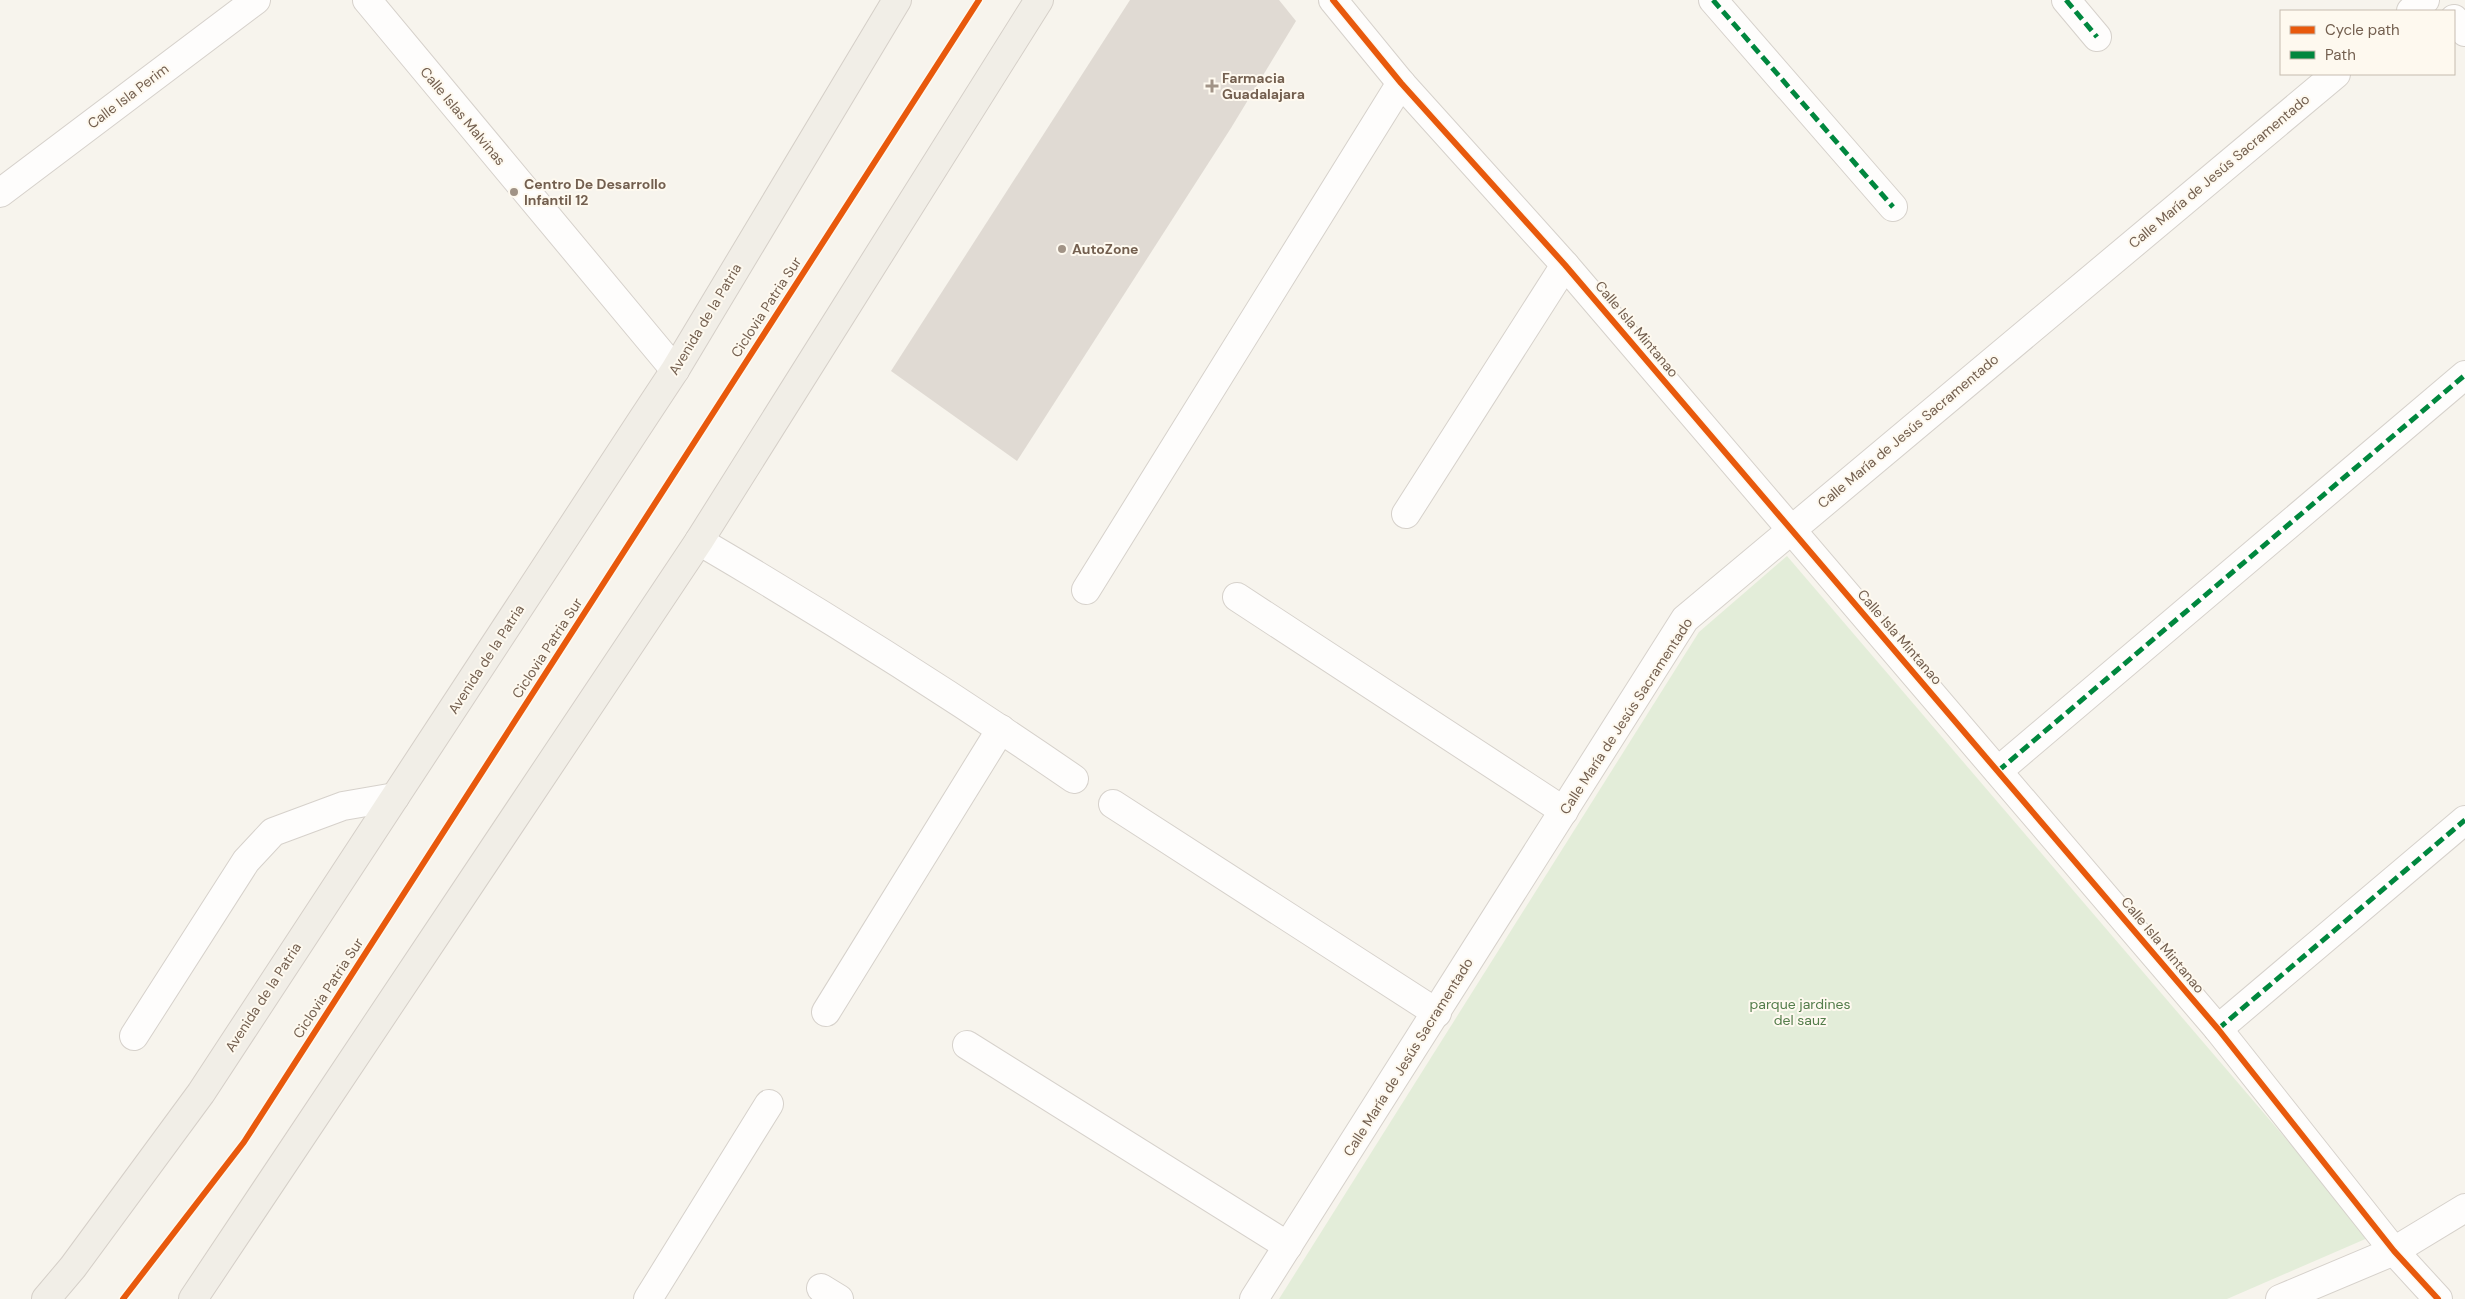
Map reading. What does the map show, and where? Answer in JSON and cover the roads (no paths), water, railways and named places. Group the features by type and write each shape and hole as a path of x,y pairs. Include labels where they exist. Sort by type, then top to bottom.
{"main road":[{"name":"Avenida de la Patria","path":"46,1299 73,1267 201,1093 675,370 897,0"},
{"path":"193,1299 699,541 1039,0"}],"street":[{"name":"Calle Isla Perim","path":"0,193 256,0"},
{"name":"Calle Islas Malvinas","path":"367,0 675,370"},
{"name":"Calle Isla Mintanao","path":"1333,0 1401,83 1565,265 2218,1028 2394,1251 2438,1299"},
{"path":"1713,0 1893,208"},
{"path":"2066,0 2097,37"},
{"path":"2412,10 2425,0"},
{"path":"2438,0 2446,10"},
{"path":"2455,20 2465,32"},
{"name":"Calle María de Jesús Sacramentado","path":"1254,1299 1685,620 1791,529 2335,75"},
{"path":"1086,590 1401,83"},
{"path":"1406,514 1565,265"},
{"path":"1998,770 2465,375"},
{"path":"699,541 772,584 1001,729 1074,779"},
{"path":"1238,597 1564,811"},
{"path":"826,1012 1001,729"},
{"path":"134,1036 246,861 273,832 344,806 395,797"},
{"path":"1113,804 1437,1013"},
{"path":"2218,1028 2465,820"},
{"path":"967,1045 1288,1246"},
{"path":"648,1299 769,1104"},
{"path":"2280,1299 2394,1251 2465,1208"}],"place":[{"name":"Farmacia Guadalajara","path":"1212,86"},
{"name":"Centro De Desarrollo Infantil 12","path":"514,192"},
{"name":"AutoZone","path":"1062,249"}],"park label":[{"name":"parque jardines del sauz","path":"1800,1012"}]}
